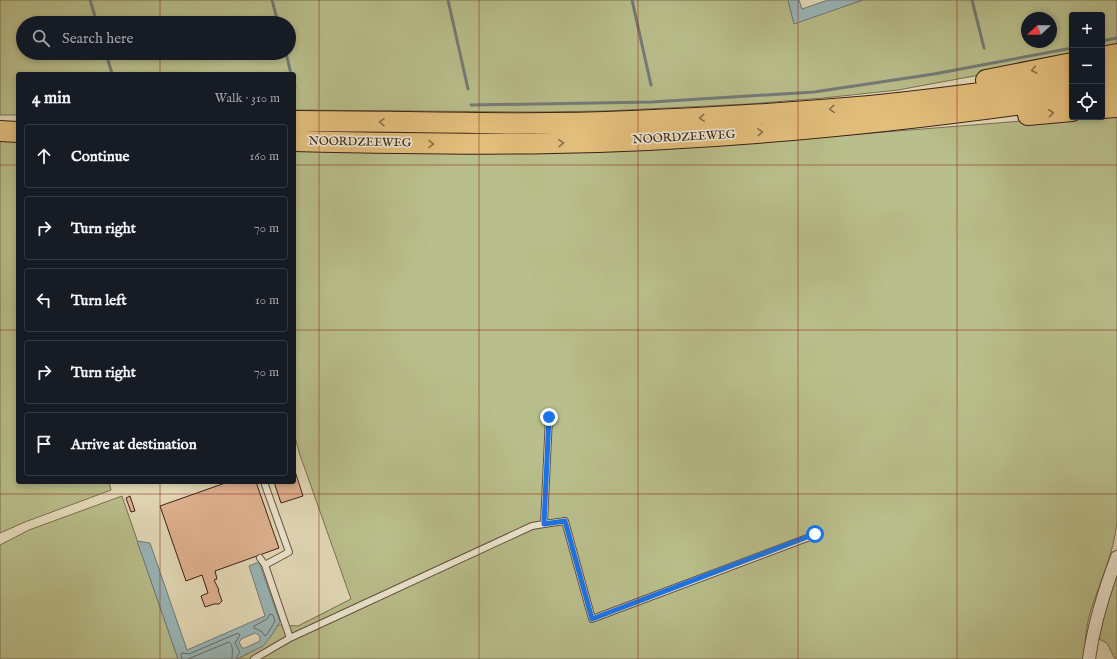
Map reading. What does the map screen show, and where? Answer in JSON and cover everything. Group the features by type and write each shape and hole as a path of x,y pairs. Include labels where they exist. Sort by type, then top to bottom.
{"highway":[{"path":"1105,56 1117,54"},
{"path":"871,106 972,82 1069,64"},
{"path":"1105,76 1117,74"},
{"name":"NOORDZEEWEG","path":"296,121 491,124 622,122 762,115 871,106 1069,80"},
{"path":"1105,92 1117,90"},
{"name":"NOORDZEEWEG","path":"296,141 448,144 553,144 665,139 756,133 900,120 1069,96"},
{"path":"1105,108 1117,107"},
{"path":"900,120 971,119 1069,111"},
{"path":"0,124 16,124"},
{"path":"0,131 16,132"}],"street":[{"path":"1089,659 1093,632 1104,592 1117,557"}],"lane":[{"path":"544,524 549,417"},
{"path":"265,484 289,552 265,565"},
{"path":"254,659 290,638 532,526 565,521 592,619 815,534"},
{"path":"260,558 265,565 290,638"}],"green space":[{"path":"0,0 788,0 794,23 863,0 1117,0 1117,49 1105,51 1105,12 1069,12 1069,59 898,90 748,104 605,111 532,112 296,110 296,72 16,72 16,115 0,115"},
{"path":"1117,113 1117,522 1110,556 1089,616 1084,659 237,659 260,645 270,636 278,625 298,626 351,599 296,441 296,148 698,147 1069,117 1069,120 1105,120 1105,116"},
{"path":"0,138 16,139 16,484 110,484 111,490 25,522 0,533"},
{"path":"122,496 178,659 0,659 0,545 29,530"},
{"path":"1117,568 1117,659 1115,659 1107,643 1097,638"}],"water":[{"path":"788,0 799,0 802,9 828,0 863,0 794,24"},
{"path":"137,541 150,543 187,650 265,616 249,566 259,562 280,622 263,646 237,659 178,659","holes":["255,633 259,635 260,641 242,648 239,642 243,638"]}],"building":[{"path":"296,474 303,496 281,503 275,484 296,484"},
{"path":"222,484 257,484 279,548 215,571 217,579 214,580 222,601 219,604 205,607 201,596 208,593 202,575 186,581 160,506"},
{"path":"130,496 135,511 131,512 126,498"}],"waterway":[{"path":"90,0 95,16"},
{"path":"272,0 276,16"},
{"path":"448,0 468,89"},
{"path":"632,0 651,85"},
{"path":"972,0 984,48"},
{"path":"1105,40 1117,38"},
{"path":"471,105 652,102 814,92 934,74 1069,49"},
{"path":"108,60 111,72"},
{"path":"288,60 291,72"}],"route":[{"path":"549,417 544,524 565,521 592,619 815,534"}]}
